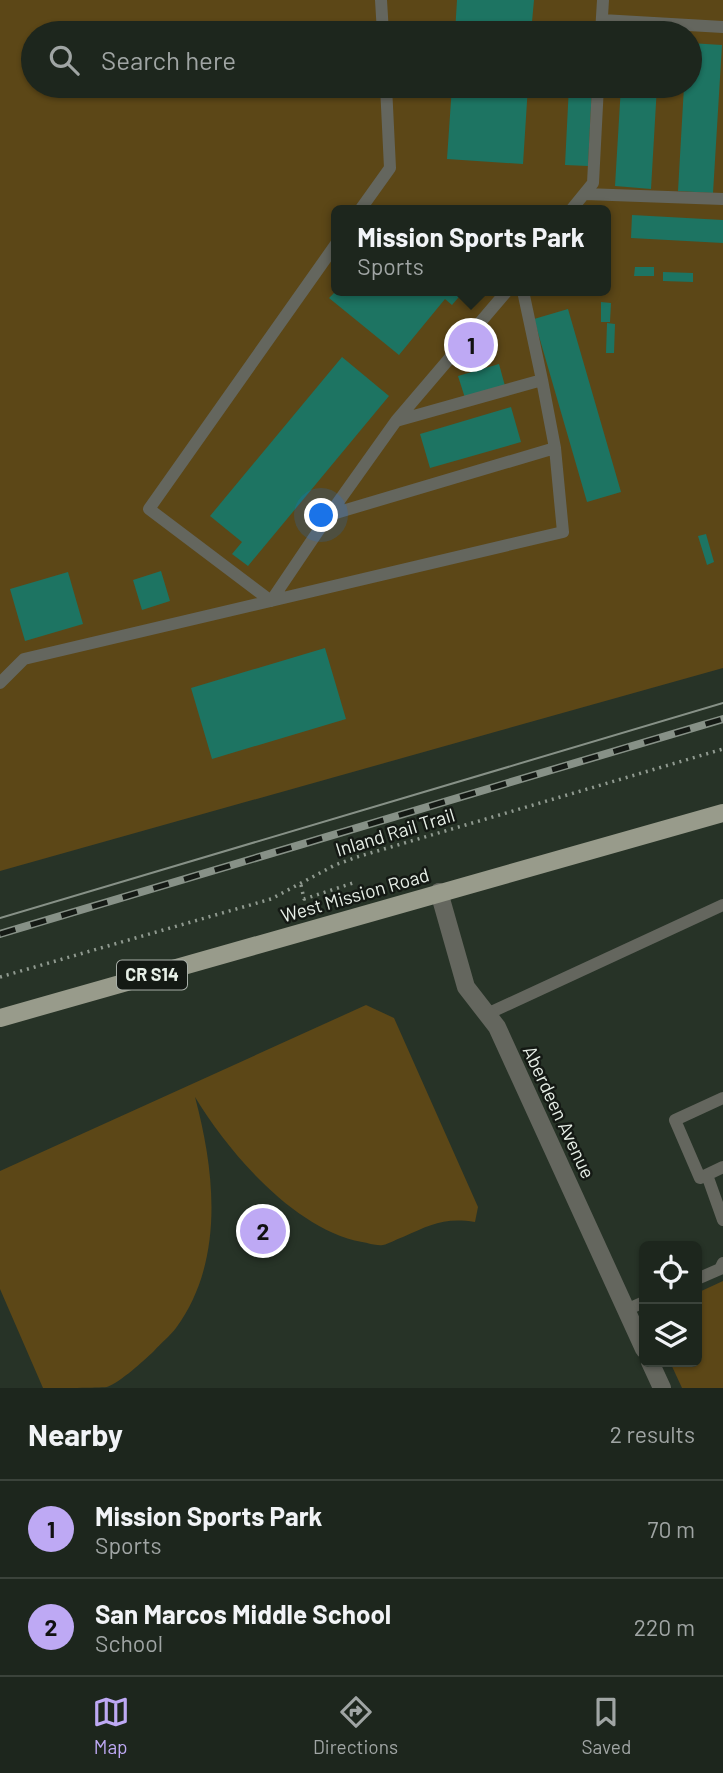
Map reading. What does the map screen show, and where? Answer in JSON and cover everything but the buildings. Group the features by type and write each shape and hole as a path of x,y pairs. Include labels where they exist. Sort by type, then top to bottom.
{"main road":[{"name":"West Mission Road","path":"0,1018 723,813"}],"street":[{"name":"Aberdeen Avenue","path":"439,892 466,987 497,1027 639,1338"},
{"path":"652,1367 662,1388"}],"lane":[{"path":"381,0 382,21"},
{"path":"602,21 603,0"},
{"path":"702,27 723,27"},
{"path":"364,205 390,168 387,98"},
{"path":"576,205 593,183 597,98"},
{"path":"585,194 723,199"},
{"path":"271,601 149,509 331,251"},
{"path":"271,601 396,421 503,296"},
{"path":"0,683 24,659 563,532 555,448 524,296"},
{"path":"396,421 542,380"},
{"path":"329,516 555,448"},
{"path":"487,1014 723,905"},
{"path":"723,1098 675,1120 701,1178 723,1167"},
{"path":"707,1175 723,1220"},
{"path":"702,1277 720,1269 723,1263"},
{"path":"626,1310 640,1304"}],"path":[{"name":"Inland Rail Trail","path":"0,977 271,898 301,885 335,865 357,857 723,749"},
{"path":"301,885 304,899 356,882"}],"shaded area":[{"path":"0,0 723,0 723,668 0,871"},
{"path":"366,1005 394,1018 478,1207 475,1222 437,1223 383,1245 337,1234 312,1222 266,1186 226,1141 195,1097 207,1155 211,1216 209,1245 192,1302 171,1334 138,1366 113,1384 107,1387 43,1388 0,1289 0,1171"},
{"path":"723,1281 723,1388 682,1388 672,1367 702,1367 702,1291"}],"tram line":[{"path":"0,918 723,703"}],"railway":[{"path":"0,934 723,719"}],"place":[{"name":"Mission Sports Park","path":"471,345"},
{"name":"San Marcos Middle School","path":"263,1231"}]}
